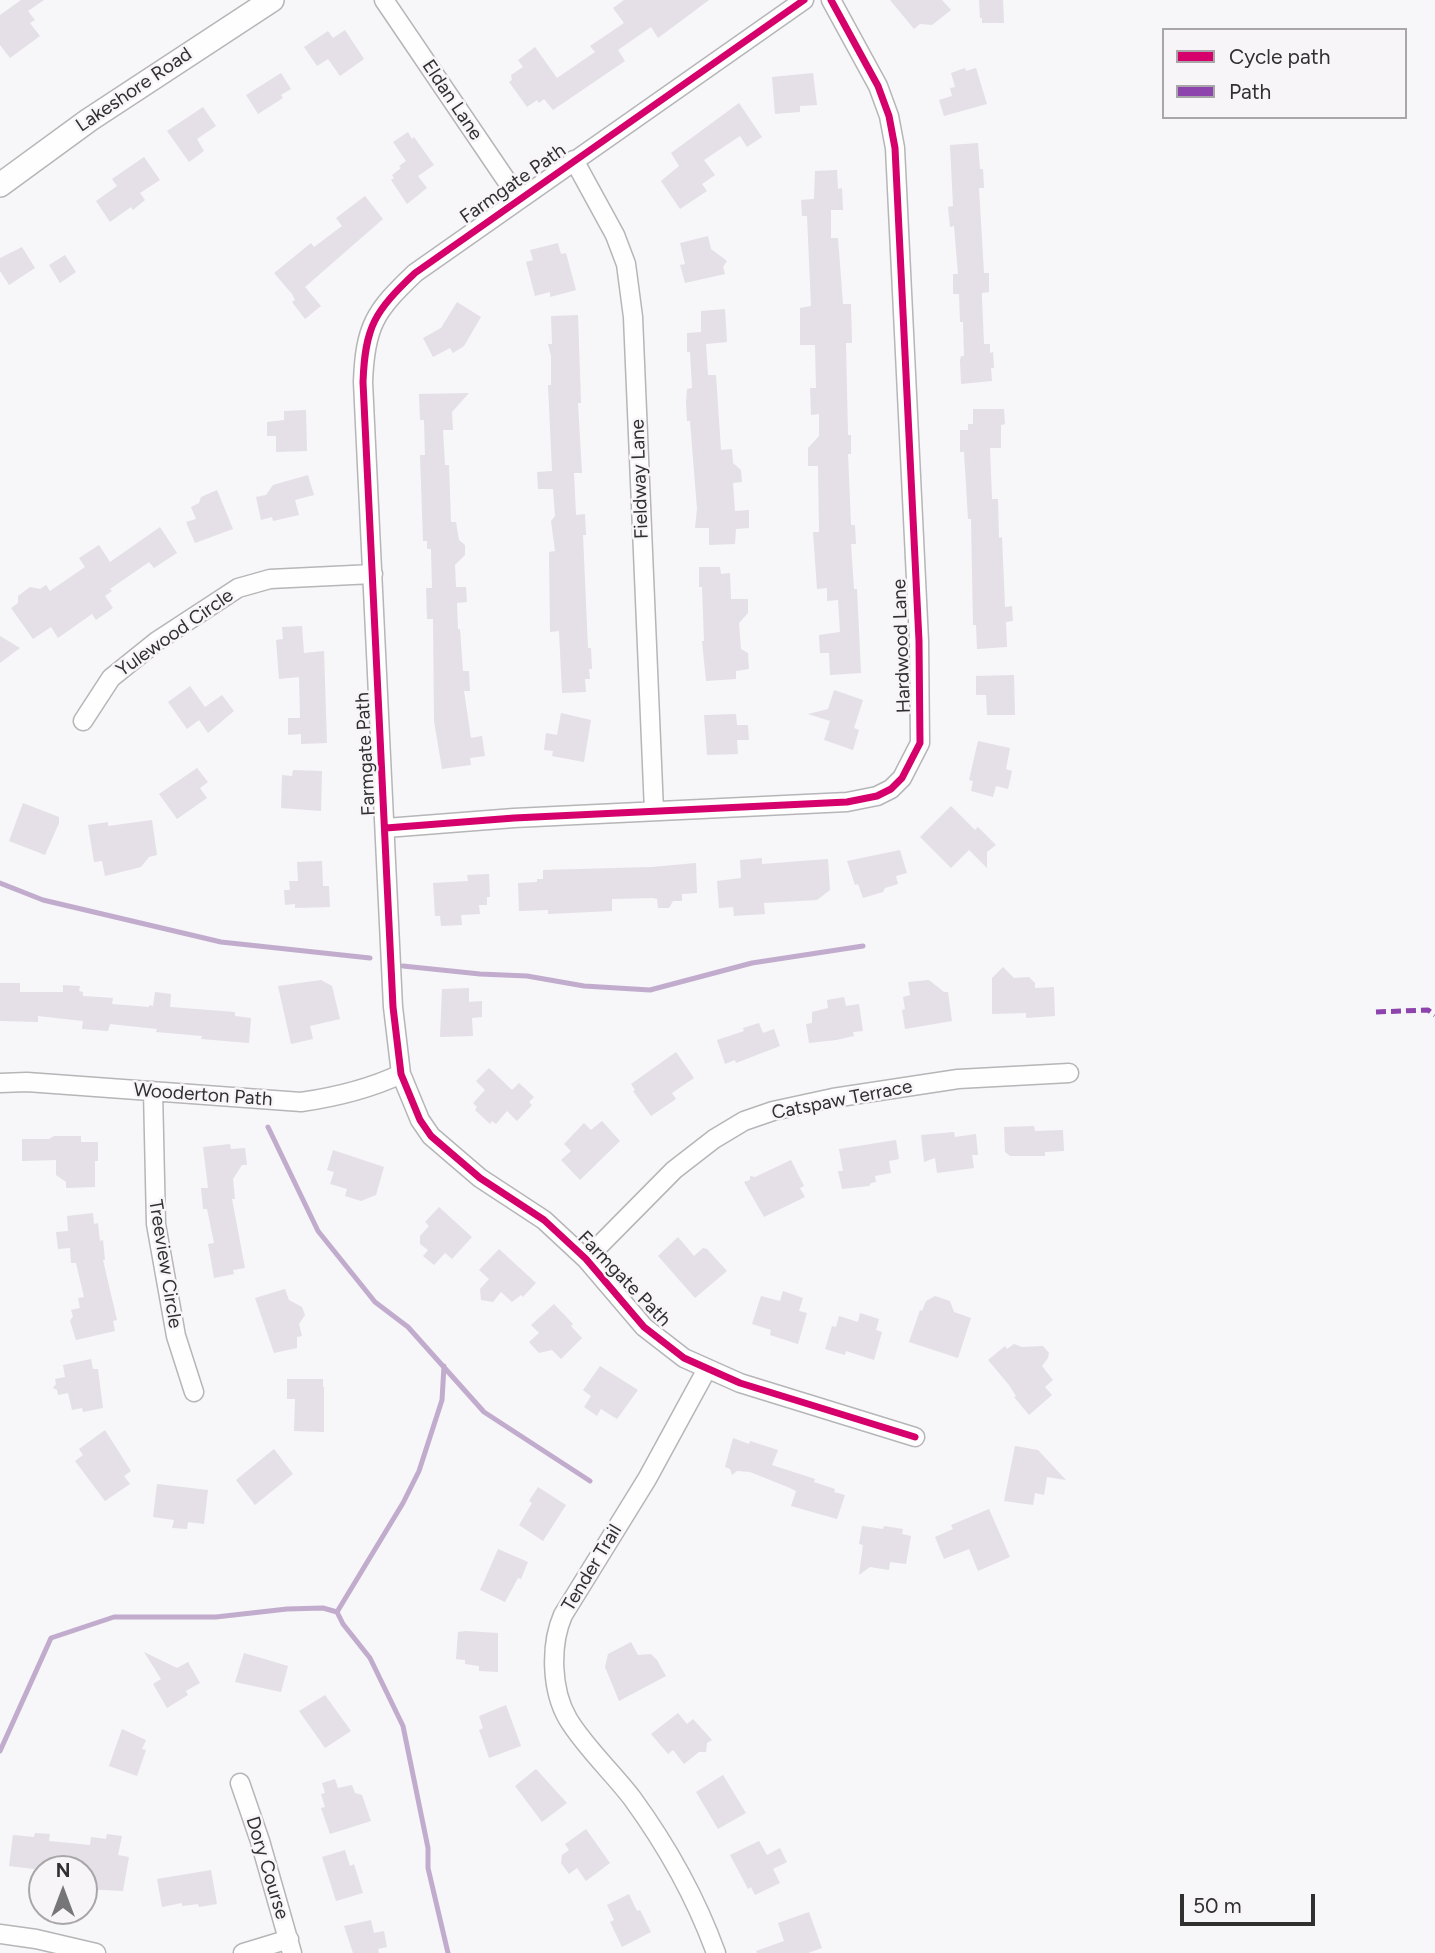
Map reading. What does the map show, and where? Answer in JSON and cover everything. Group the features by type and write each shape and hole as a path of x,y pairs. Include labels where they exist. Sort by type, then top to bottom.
{"street":[{"name":"Lakeshore Road","path":"0,185 98,114 272,0"},
{"name":"Eldan Lane","path":"384,0 519,199"},
{"name":"Farmgate Path","path":"804,0 415,273 386,300 370,330 365,347 363,382 393,1007 401,1074 420,1120 431,1136 480,1178 544,1220 586,1259 644,1327 684,1358 740,1383 915,1437"},
{"name":"Hardwood Lane","path":"386,828 514,818 847,802 877,796 891,789 902,778 920,743 919,641 895,148 889,116 878,86 831,0"},
{"name":"Fieldway Lane","path":"574,160 615,235 626,264 633,317 654,811"},
{"name":"Yulewood Circle","path":"83,722 111,678 157,641 238,587 270,579 373,574"},
{"name":"Catspaw Terrace","path":"586,1259 674,1170 713,1139 744,1121 773,1111 833,1098 958,1079 1069,1073"},
{"name":"Wooderton Path","path":"0,1083 27,1082 302,1102 378,1085 401,1074"},
{"name":"Treeview Circle","path":"153,1091 156,1224 176,1336 194,1392"},
{"name":"Tender Trail","path":"707,1368 647,1479 563,1615 557,1629 555,1669 559,1693 568,1718 632,1799 668,1851 701,1913 716,1953"},
{"name":"Dory Course","path":"240,1783 291,1946"},
{"path":"0,1934 96,1953"},
{"path":"243,1953 291,1946"}],"building":[{"path":"21,0 44,0 28,11 35,20 30,23 40,36 10,58 0,45 0,15"},
{"path":"624,0 709,0 658,38 651,27 618,50 625,61 553,110 544,99 527,107 509,82 512,80 511,75 523,67 518,60 535,47 557,78 595,52 590,46 624,23 613,8"},
{"path":"890,0 942,0 951,10 932,25 920,24 914,29"},
{"path":"979,0 1003,0 1004,23 982,23"},
{"path":"345,30 364,59 340,76 328,59 317,66 304,47 328,31 333,38"},
{"path":"965,68 966,71 976,68 987,104 944,116 939,100 952,96 950,88 955,87 951,73"},
{"path":"281,73 291,89 281,95 283,98 258,114 246,95"},
{"path":"813,73 817,105 800,106 800,112 775,114 772,77"},
{"path":"739,103 762,137 747,147 740,136 704,160 715,175 702,184 707,191 680,209 661,181 679,166 671,153"},
{"path":"203,107 216,126 197,139 204,151 189,162 167,131"},
{"path":"408,132 434,165 418,176 427,188 407,204 391,180 394,178 392,175 401,168 399,166 406,161 393,142"},
{"path":"978,143 984,188 979,188 984,273 989,273 989,292 982,293 984,344 990,344 994,368 991,368 992,381 961,384 963,322 960,322 959,294 953,294 953,274 958,274 954,226 950,227 948,207 953,206 950,145"},
{"path":"144,157 160,180 140,193 145,200 110,222 96,201 117,186 112,179"},
{"path":"837,170 838,189 842,188 843,210 831,210 831,238 838,238 843,304 851,304 852,343 846,343 848,435 851,435 851,454 848,454 851,525 855,525 856,544 851,544 854,589 857,589 861,673 830,675 829,653 820,653 819,635 840,632 838,600 827,601 827,588 817,589 813,532 819,532 818,466 808,466 808,448 819,436 819,414 811,415 810,388 816,388 815,345 800,345 800,308 811,306 807,216 802,216 801,200 814,199 815,171"},
{"path":"365,196 383,219 305,287 321,306 305,319 292,302 295,300 292,294 274,273 311,243 314,247 342,226 336,218"},
{"path":"708,236 711,249 727,261 723,267 725,274 685,283 680,265 685,264 680,243"},
{"path":"558,243 561,254 566,253 576,290 550,297 550,292 535,296 526,262 533,260 530,250"},
{"path":"22,247 35,268 9,285 0,271 0,258"},
{"path":"65,255 76,272 60,283 49,265"},
{"path":"457,302 481,317 464,346 453,353 450,348 433,357 423,338 441,328"},
{"path":"725,309 727,342 706,344 708,375 716,375 721,450 732,449 733,463 741,470 742,482 733,483 735,511 749,510 749,528 736,529 735,544 709,545 709,528 695,528 697,509 686,402 687,389 692,388 687,333 701,332 701,311"},
{"path":"578,315 581,403 578,403 582,473 574,473 576,515 585,514 586,535 583,535 588,648 591,648 592,669 589,669 590,679 585,679 586,692 562,693 559,631 550,632 549,552 555,551 551,521 555,516 553,489 538,489 537,472 552,471 548,385 551,385 551,356 548,344 552,344 551,316"},
{"path":"469,393 452,412 453,430 443,430 445,465 449,465 451,522 456,522 459,540 465,545 465,555 455,565 456,587 466,587 467,602 457,603 463,671 469,671 470,691 464,691 471,738 482,736 485,756 470,758 471,765 442,769 434,721 433,619 427,619 426,588 432,588 431,549 427,549 427,541 423,541 420,455 425,455 424,420 420,420 419,394"},
{"path":"973,409 1004,409 1005,424 1001,425 1001,448 990,448 992,499 998,499 999,538 1002,537 1005,607 1012,606 1013,621 1006,622 1007,647 977,649 976,625 973,625 971,519 968,519 960,430 968,430 968,424 973,424"},
{"path":"306,410 307,451 276,452 276,436 267,436 267,422 284,420 284,411"},
{"path":"308,475 314,495 295,500 299,515 273,521 272,517 261,520 256,497 266,495 273,485"},
{"path":"217,490 233,529 195,543 186,522 196,519 191,507 199,503 201,497"},
{"path":"160,527 177,553 154,568 149,562 110,589 112,591 105,596 113,608 96,620 92,614 58,638 51,627 33,639 11,608 18,603 18,596 30,587 40,589 46,585 50,591 85,567 79,558 99,545 110,562"},
{"path":"699,567 720,567 721,574 730,573 731,599 748,599 748,613 739,623 741,649 748,653 749,669 736,671 736,679 706,681"},
{"path":"302,626 304,653 324,651 327,743 301,744 301,734 288,735 288,718 300,718 299,677 279,679 276,640 283,639 282,627"},
{"path":"0,636 20,648 0,663"},
{"path":"1014,675 1015,715 987,715 986,695 976,695 976,676"},
{"path":"190,686 205,707 222,695 234,711 208,733 199,720 187,729 168,702"},
{"path":"834,690 863,700 854,728 859,730 853,750 824,740 830,721 808,714 828,709"},
{"path":"561,713 591,720 584,762 552,756 553,751 544,750 546,733 557,735"},
{"path":"736,714 737,725 748,725 749,740 737,740 738,754 707,755 704,715"},
{"path":"978,741 1010,748 1006,769 1012,771 1008,789 996,786 993,797 971,791 973,781 969,780"},
{"path":"197,768 208,782 200,788 207,798 177,819 159,794"},
{"path":"293,770 322,771 321,811 281,808 282,775 292,776"},
{"path":"23,803 59,817 45,855 9,841"},
{"path":"951,806 975,830 978,827 996,845 987,852 987,868 969,850 951,868 920,837"},
{"path":"152,820 157,855 149,857 141,867 105,876 102,861 94,862 88,825 108,822 108,826"},
{"path":"900,850 907,873 896,876 898,884 863,898 858,884 855,885 847,861"},
{"path":"762,858 762,864 828,859 830,890 817,900 764,903 765,914 734,916 733,907 719,908 717,881 741,878 740,860"},
{"path":"322,861 323,886 329,886 330,907 295,908 295,904 285,905 284,890 290,890 289,881 298,881 297,862"},
{"path":"696,863 697,893 682,894 682,901 673,901 669,908 658,908 657,899 653,898 612,899 612,911 548,914 548,910 519,911 518,883 543,879 543,870"},
{"path":"489,874 490,897 487,897 487,905 479,905 480,914 461,915 462,925 441,926 440,916 435,916 433,883 468,881 467,875"},
{"path":"1003,967 1014,978 1029,977 1035,983 1035,988 1054,987 1055,1016 1026,1018 1026,1013 992,1014 992,978"},
{"path":"321,980 332,986 340,1019 310,1026 313,1039 291,1044 278,986"},
{"path":"929,980 944,992 948,992 952,1021 905,1029 902,1010 905,1009 903,997 910,995 908,982"},
{"path":"0,983 20,983 20,992 63,992 63,985 80,986 79,991 83,992 83,996 113,998 112,1004 149,1007 153,1006 155,992 171,994 170,1007 235,1012 235,1016 251,1018 249,1043 201,1039 202,1036 110,1024 108,1031 82,1029 83,1021 38,1016 38,1022 0,1021"},
{"path":"469,988 469,1002 482,1001 482,1017 472,1018 473,1036 440,1037 442,989"},
{"path":"844,997 846,1006 859,1004 863,1031 853,1032 854,1036 836,1040 809,1043 806,1024 812,1023 812,1012 828,1008 827,1000"},
{"path":"759,1023 763,1033 774,1029 780,1046 736,1063 735,1060 725,1064 717,1040"},
{"path":"676,1052 694,1078 672,1093 676,1099 651,1116 631,1084"},
{"path":"489,1068 512,1090 519,1083 534,1097 529,1102 532,1105 517,1121 507,1111 496,1124 492,1121 490,1124 475,1110 477,1107 473,1103 485,1090 476,1081"},
{"path":"602,1121 620,1141 580,1180 561,1160 571,1151 564,1144 584,1123 591,1130"},
{"path":"1034,1126 1035,1131 1063,1130 1064,1151 1045,1152 1045,1156 1010,1156 1005,1152 1004,1127"},
{"path":"954,1132 955,1137 976,1134 978,1155 972,1155 974,1168 937,1173 935,1158 924,1162 921,1135"},
{"path":"54,1136 81,1136 81,1142 98,1142 95,1187 66,1188 66,1182 56,1175 56,1160 22,1161 22,1139 49,1139"},
{"path":"896,1140 899,1159 889,1161 891,1173 875,1176 876,1182 869,1186 842,1189 838,1171 843,1171 839,1149"},
{"path":"230,1144 231,1149 245,1148 247,1165 242,1165 233,1179 235,1199 232,1199 245,1268 233,1270 234,1274 214,1278 208,1244 214,1243 207,1209 203,1209 201,1188 208,1188 203,1147"},
{"path":"333,1150 384,1167 376,1195 361,1201 345,1196 347,1189 330,1184 334,1172 327,1170"},
{"path":"791,1160 804,1186 800,1188 805,1197 764,1217 744,1182 750,1180 750,1176 755,1177"},
{"path":"439,1207 472,1237 452,1259 445,1253 434,1265 423,1256 428,1250 420,1244 420,1236 429,1226 425,1222"},
{"path":"93,1213 94,1224 98,1223 100,1241 103,1240 103,1260 117,1320 113,1321 115,1331 76,1340 70,1321 73,1316 71,1310 80,1308 78,1298 84,1297 76,1263 71,1263 70,1248 58,1249 56,1232 68,1231 67,1216"},
{"path":"678,1237 694,1256 703,1248 707,1249 727,1271 695,1298 658,1256"},
{"path":"499,1249 536,1283 523,1297 521,1295 512,1302 501,1292 493,1302 481,1300 480,1289 489,1279 479,1270"},
{"path":"285,1289 289,1300 302,1307 305,1315 299,1324 302,1336 297,1337 297,1348 274,1353 255,1298"},
{"path":"783,1291 803,1298 799,1311 807,1313 798,1344 770,1335 771,1330 752,1324 761,1296 780,1301"},
{"path":"935,1296 950,1301 954,1312 971,1318 958,1358 909,1342 920,1310 922,1311 926,1301"},
{"path":"554,1304 582,1338 561,1359 552,1350 539,1353 529,1342 539,1333 531,1325"},
{"path":"860,1313 879,1319 876,1330 882,1332 874,1360 846,1351 845,1355 825,1349 832,1326 836,1327 839,1316 858,1322"},
{"path":"1014,1344 1022,1347 1043,1346 1049,1353 1042,1366 1053,1380 1045,1387 1052,1395 1029,1415 988,1360 1005,1346 1007,1349"},
{"path":"91,1359 93,1369 98,1369 103,1408 83,1412 82,1408 72,1410 68,1393 58,1395 53,1388 55,1379 65,1377 63,1365"},
{"path":"600,1366 638,1390 617,1419 601,1409 597,1416 584,1407 591,1396 583,1390"},
{"path":"287,1379 323,1379 324,1432 294,1431 295,1399 287,1399"},
{"path":"105,1430 131,1471 124,1476 130,1484 105,1501 75,1461 83,1455 79,1449"},
{"path":"733,1438 778,1450 772,1465 815,1479 814,1482 845,1495 837,1519 791,1506 796,1491 790,1488 750,1472 737,1471 732,1475 730,1469 725,1467"},
{"path":"1015,1446 1038,1450 1066,1480 1047,1477 1044,1495 1035,1493 1033,1505 1004,1501"},
{"path":"274,1449 293,1474 255,1505 236,1480"},
{"path":"157,1484 208,1490 204,1524 188,1522 187,1529 172,1528 174,1520 153,1517"},
{"path":"538,1487 566,1505 543,1541 519,1525"},
{"path":"989,1509 1010,1557 978,1571 969,1549 944,1559 935,1537 953,1529 951,1525"},
{"path":"862,1526 903,1529 902,1534 911,1536 906,1564 890,1562 889,1570 870,1567 859,1575 863,1545 859,1544"},
{"path":"498,1549 528,1562 521,1579 518,1578 505,1602 480,1590"},
{"path":"458,1632 498,1633 498,1672 479,1671 479,1666 465,1664 465,1660 456,1659"},
{"path":"631,1642 638,1655 651,1654 666,1676 619,1701 605,1667 608,1654"},
{"path":"144,1652 177,1668 188,1662 200,1683 186,1691 188,1695 167,1708 153,1684 161,1679"},
{"path":"244,1653 288,1666 281,1692 235,1682"},
{"path":"325,1695 351,1731 325,1748 299,1711"},
{"path":"506,1705 521,1746 489,1758 479,1730 483,1728 479,1716"},
{"path":"678,1713 687,1724 693,1719 712,1740 707,1743 706,1752 699,1752 684,1764 673,1750 668,1754 651,1734"},
{"path":"122,1729 146,1740 142,1749 146,1750 137,1776 109,1766"},
{"path":"536,1769 567,1803 542,1822 515,1786"},
{"path":"723,1775 746,1813 718,1829 696,1792"},
{"path":"335,1779 338,1788 352,1785 355,1793 362,1795 371,1821 330,1834 321,1808 325,1807 321,1794 325,1793 322,1783"},
{"path":"586,1829 610,1863 586,1881 577,1868 569,1874 561,1863 562,1855 569,1850 565,1844"},
{"path":"35,1833 50,1834 49,1841 90,1845 91,1837 106,1839 107,1834 122,1836 118,1855 129,1857 123,1891 98,1890 98,1855 28,1855 28,1868 9,1866 13,1835 34,1837"},
{"path":"759,1841 767,1855 780,1848 787,1862 773,1869 780,1883 755,1895 751,1887 748,1889 730,1855"},
{"path":"345,1850 350,1866 354,1864 363,1893 336,1901 322,1857"},
{"path":"211,1870 217,1904 199,1907 198,1904 182,1906 182,1903 162,1907 157,1879"},
{"path":"629,1894 651,1932 622,1947 610,1922 614,1920 607,1905"},
{"path":"809,1912 822,1948 808,1953 757,1953 756,1951 784,1941 778,1923"},
{"path":"371,1920 374,1933 384,1931 387,1947 378,1949 379,1953 353,1953 344,1926"}],"waterway":[{"path":"0,883 43,900 221,942 370,958"},
{"path":"403,966 527,976 584,986 650,990 752,963 863,946"},
{"path":"268,1127 318,1231 375,1302 408,1327 484,1412 590,1481"},
{"path":"337,1612 403,1503 419,1471 442,1400 444,1366"},
{"path":"0,1751 51,1638 114,1617 216,1617 323,1608 337,1612 343,1624 370,1658 403,1726 428,1848 428,1868 448,1953"}],"marked path":[{"path":"1376,1012 1428,1010 1435,1015"}],"cycle path":[{"path":"804,0 415,273 381,309 370,333 363,382 393,1007 401,1074 420,1120 431,1136 480,1178 544,1220 586,1259 644,1327 684,1358 740,1383 915,1437"},
{"path":"386,828 514,818 847,802 877,796 891,789 902,778 920,743 919,641 895,148 889,116 878,86 831,0"}]}
